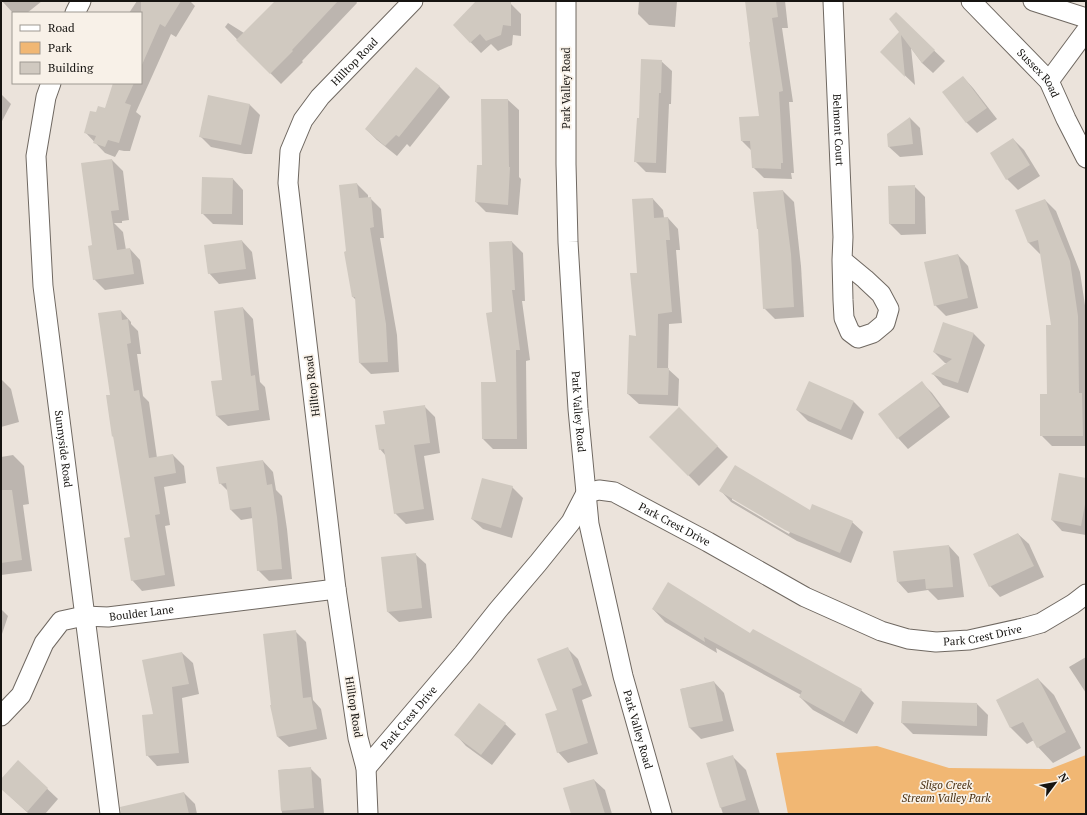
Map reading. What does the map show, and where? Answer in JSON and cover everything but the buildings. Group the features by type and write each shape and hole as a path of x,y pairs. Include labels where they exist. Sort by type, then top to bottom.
{"street":[{"path":"76,12 81,1"},
{"name":"Hilltop Road","path":"368,814 366,768 358,738 336,589 288,182 290,151 303,120 320,97 413,1"},
{"name":"Park Valley Road","path":"566,1 566,164 568,242 578,409 589,524 623,676 662,814"},
{"name":"Belmont Court","path":"833,1 843,237 842,260"},
{"name":"Sussex Road","path":"971,1 1049,81 1086,158"},
{"path":"1032,1 1086,18"},
{"path":"1049,81 1086,31"},
{"name":"Sunnyside Road","path":"51,84 46,97 36,156 43,286 110,814"},
{"name":"Park Crest Drive","path":"366,768 458,660 571,522 586,493 599,490 614,492 708,542 805,597 881,631 908,639 936,642 970,640 1023,628 1041,623 1073,604 1086,594"},
{"name":"Boulder Lane","path":"1,716 21,695 44,643 61,620 84,616 108,617 336,589"}],"green space":[{"name":"Sligo Creek Stream Valley Park","path":"877,746 949,768 1050,769 1086,755 1086,814 788,814 776,753"}]}
